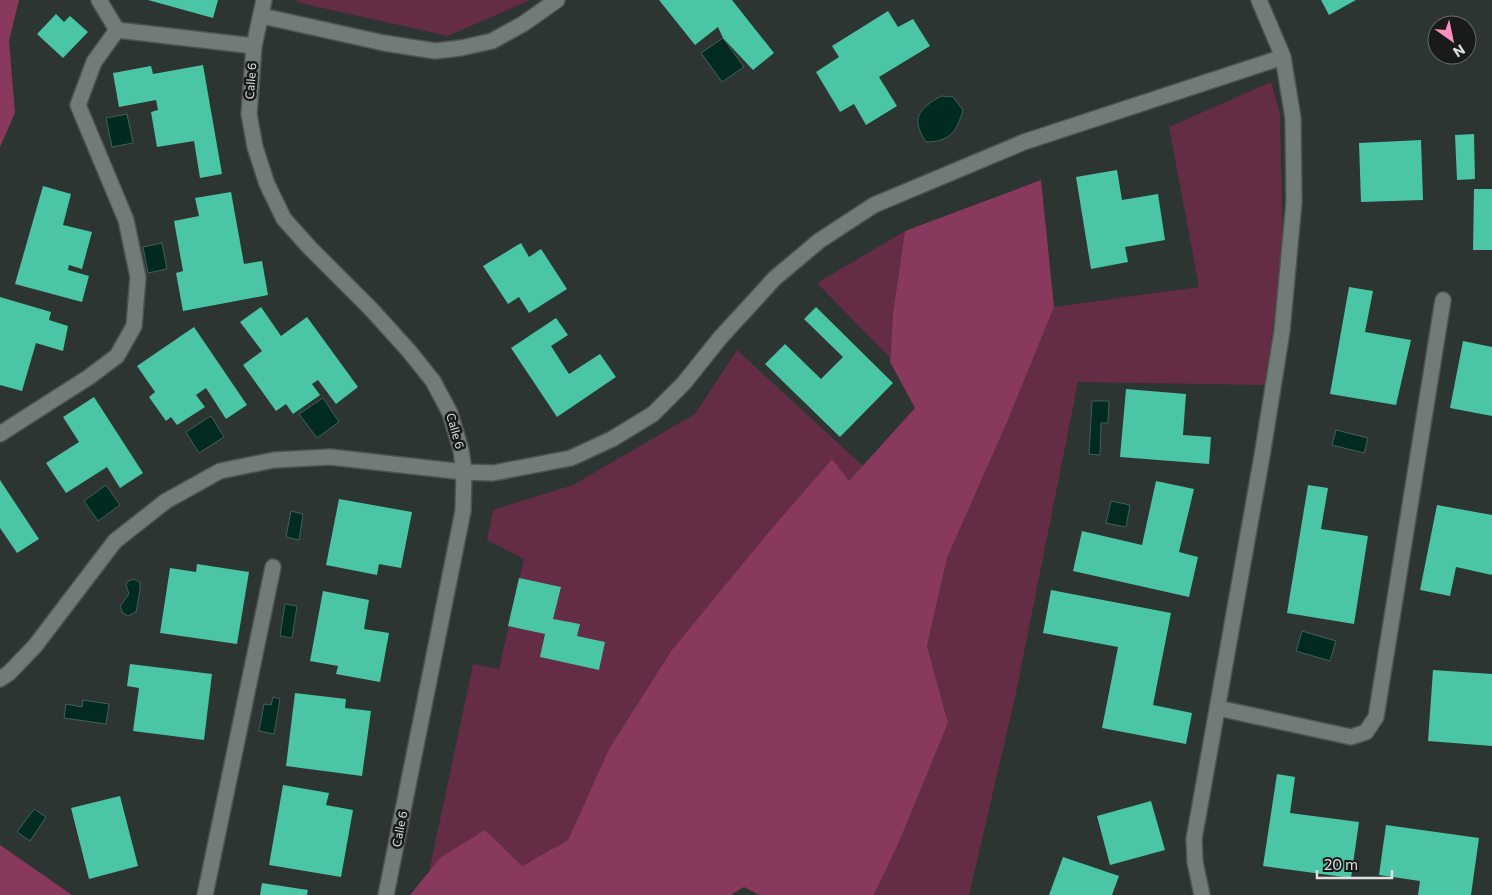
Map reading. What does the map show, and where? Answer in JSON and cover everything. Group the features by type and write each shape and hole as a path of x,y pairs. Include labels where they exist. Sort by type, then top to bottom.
{"street":[{"path":"99,0 117,30"},
{"name":"Calle 6","path":"264,0 254,46 249,114 254,147 267,184 284,219 410,351 433,380 450,413 461,450 464,472 463,511 386,895"},
{"path":"262,16 392,45 434,50 461,48 492,41 523,24 557,0"},
{"path":"1202,895 1195,862 1194,839 1262,456 1283,321 1294,202 1293,118 1283,57 1259,0"},
{"path":"117,30 254,46"},
{"path":"0,434 89,377 117,356 134,326 138,277 126,220 78,105 94,62 117,30"},
{"path":"0,679 9,674 35,646 115,541 166,501 220,471 274,460 330,456 464,472 493,473 571,458 612,439 652,414 684,383 720,338 775,278 819,241 874,205 1024,142 1283,57"},
{"path":"1218,708 1351,736 1366,732 1376,717 1443,300"},
{"path":"205,895 273,567"}],"shaded area":[{"path":"0,0 19,0 9,41 15,113 0,147"},
{"path":"297,0 530,0 448,36 296,2"},
{"path":"723,38 744,67 722,82 701,53"},
{"path":"1271,82 1280,114 1283,252 1265,385 1078,382 1015,698 969,895 874,895 899,842 948,723 927,646 947,558 1008,420 1054,307 1199,287 1169,127"},
{"path":"941,96 953,97 963,110 961,117 955,129 947,137 941,140 926,142 919,127 919,115 927,105"},
{"path":"127,114 133,143 112,147 106,118"},
{"path":"1041,180 1054,307 1008,420 947,558 927,646 948,723 899,842 874,895 759,895 744,887 731,895 410,895 441,857 485,830 522,866 568,840 609,749 671,651 767,534 832,459 849,481 915,408 890,362 893,313 905,231"},
{"path":"905,231 893,313 890,358 817,283"},
{"path":"162,243 167,269 148,273 143,247"},
{"path":"737,350 863,466 848,482 831,460 767,534 671,651 609,749 568,840 522,866 429,872 473,664 499,669 524,559 487,540 493,510 573,485 695,414"},
{"path":"323,398 339,422 317,438 299,414"},
{"path":"1092,401 1109,401 1108,423 1101,423 1100,455 1089,454"},
{"path":"211,416 224,437 199,453 186,432"},
{"path":"1336,430 1368,438 1364,453 1332,445"},
{"path":"106,485 120,505 98,521 84,501"},
{"path":"1111,501 1130,505 1126,527 1106,523"},
{"path":"291,511 303,514 299,540 286,537"},
{"path":"133,579 140,582 140,590 136,612 128,616 123,613 120,606 129,594 127,582"},
{"path":"285,604 297,606 292,638 280,636"},
{"path":"1302,631 1336,641 1330,661 1296,651"},
{"path":"273,697 280,699 274,734 259,731 264,704 271,705"},
{"path":"83,700 109,704 106,724 64,718 66,704 82,707"},
{"path":"34,809 46,817 30,841 17,832"},
{"path":"0,845 72,895 0,895"}],"building":[{"path":"148,0 218,0 213,18"},
{"path":"659,0 732,0 774,53 753,70 723,38 718,27 695,45"},
{"path":"1321,0 1356,0 1329,15"},
{"path":"888,11 898,27 913,19 930,46 879,77 897,106 866,125 854,104 840,112 816,72 839,57 832,46"},
{"path":"56,14 64,22 70,16 88,32 63,58 37,34"},
{"path":"203,65 222,174 200,178 194,141 157,147 151,112 158,110 156,100 119,107 113,73 151,66 153,74"},
{"path":"1474,134 1475,179 1457,180 1455,135"},
{"path":"1421,140 1423,200 1361,202 1359,143"},
{"path":"1117,170 1122,200 1158,194 1165,240 1125,247 1128,262 1091,269 1076,177"},
{"path":"43,186 71,194 63,225 92,232 82,269 69,265 68,270 89,276 82,302 15,284"},
{"path":"1474,189 1492,189 1492,250 1473,250"},
{"path":"231,192 244,264 262,261 268,295 183,311 176,273 183,271 174,221 199,216 195,198"},
{"path":"521,243 529,257 541,249 567,289 529,313 519,297 508,304 483,266"},
{"path":"1349,287 1373,291 1365,332 1411,340 1396,405 1330,394"},
{"path":"0,297 51,312 49,320 68,326 63,351 36,343 22,391 0,385"},
{"path":"261,307 281,336 307,317 358,387 336,404 318,380 312,384 320,395 293,414 286,404 276,411 243,365 262,351 240,322"},
{"path":"816,307 893,383 840,437 765,364 785,344 821,379 843,357 804,319"},
{"path":"556,318 568,335 551,346 569,374 600,354 616,377 557,417 511,348"},
{"path":"194,327 247,405 226,419 206,388 196,395 205,407 177,425 171,417 166,421 149,397 155,392 137,366"},
{"path":"1463,341 1492,347 1492,416 1450,408"},
{"path":"1126,389 1186,394 1183,435 1211,437 1209,464 1120,457"},
{"path":"94,397 143,473 120,488 107,467 66,493 46,463 79,442 63,417"},
{"path":"0,480 39,539 17,553 0,528"},
{"path":"1156,481 1194,489 1179,552 1198,557 1189,597 1073,571 1082,531 1142,545"},
{"path":"1308,485 1328,488 1321,529 1368,536 1354,624 1287,613"},
{"path":"339,499 412,512 401,568 379,564 377,575 326,565"},
{"path":"1437,505 1492,515 1492,575 1456,567 1450,596 1420,590"},
{"path":"197,564 249,572 237,644 160,633 170,568 196,572"},
{"path":"519,578 561,587 553,619 580,624 577,636 605,642 599,670 540,657 545,634 508,626"},
{"path":"1051,590 1171,613 1153,705 1192,713 1186,744 1102,728 1118,647 1043,633"},
{"path":"323,591 369,600 364,629 389,633 380,682 336,674 338,666 310,661"},
{"path":"130,664 212,674 204,740 133,731 139,688 127,686"},
{"path":"1433,670 1492,674 1492,746 1428,741"},
{"path":"295,693 346,699 345,708 371,711 362,776 286,766"},
{"path":"1277,774 1295,777 1290,813 1359,822 1351,878 1263,866"},
{"path":"283,785 329,793 326,805 353,810 341,877 269,865"},
{"path":"120,796 138,866 89,879 71,808"},
{"path":"1151,801 1165,850 1110,865 1097,816"},
{"path":"1386,825 1479,838 1471,895 1418,895 1420,881 1379,875"},
{"path":"1063,857 1119,876 1112,895 1049,895"},
{"path":"262,883 308,890 307,895 260,895"}]}
